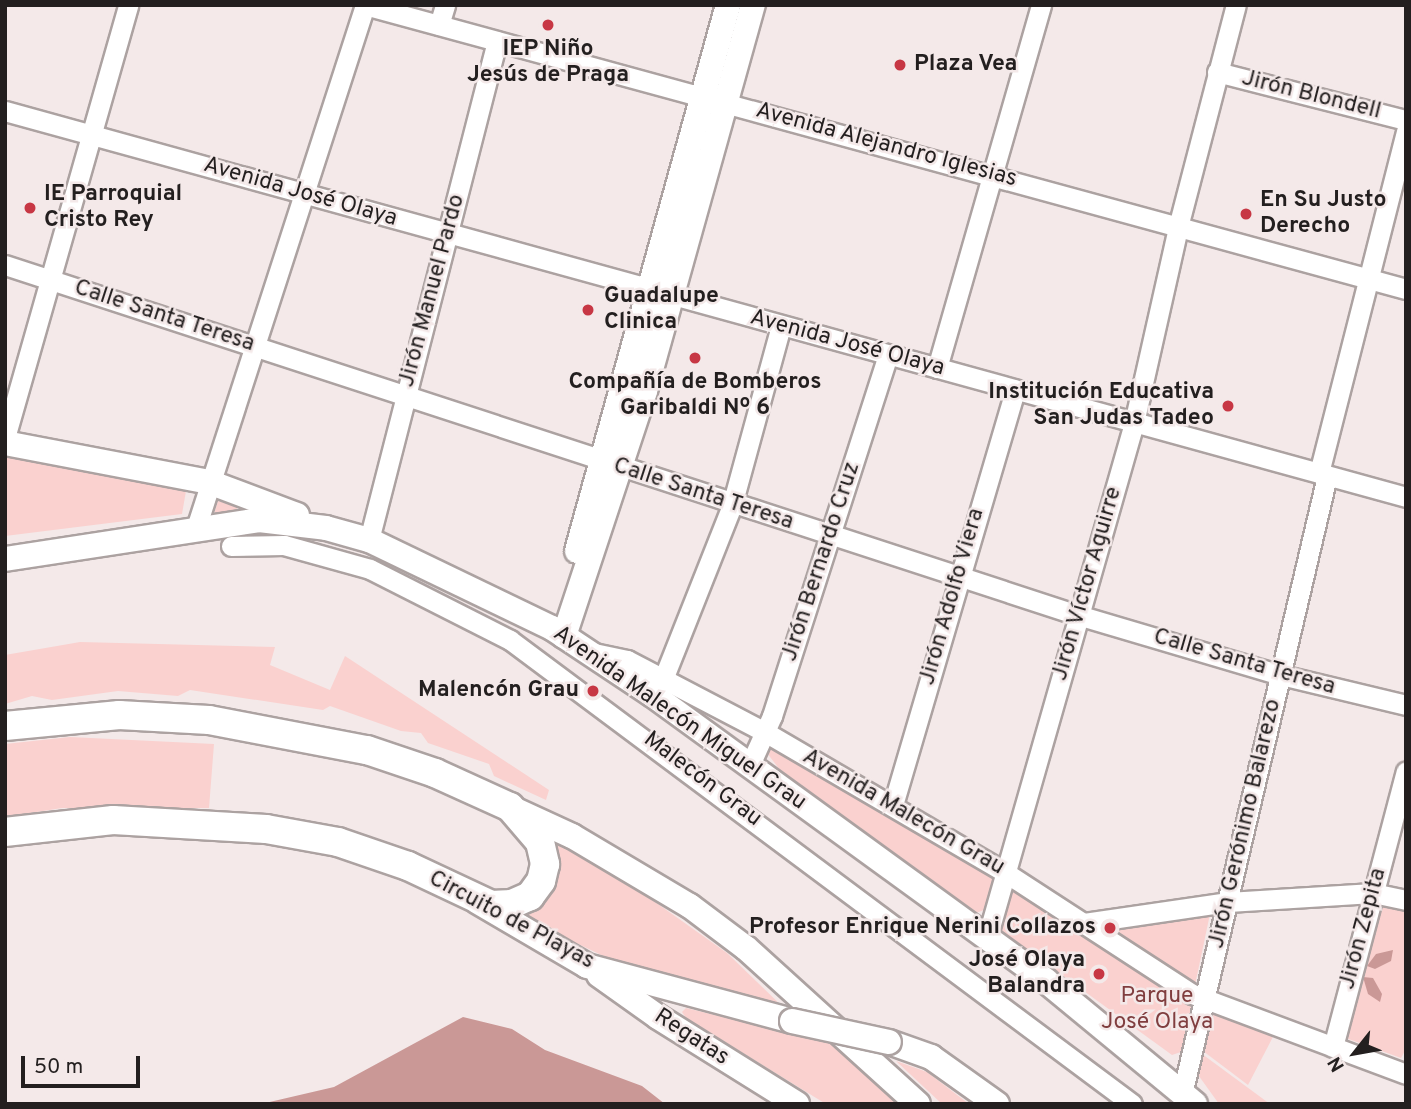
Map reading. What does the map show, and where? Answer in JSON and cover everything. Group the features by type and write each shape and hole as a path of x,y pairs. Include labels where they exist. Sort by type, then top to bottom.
{"highway":[{"path":"5,726 118,715 209,720 367,750 435,773 510,807 541,844 545,864 541,881 530,896 512,904 474,899"},
{"name":"Circuito de Playas","path":"5,832 113,820 266,829 338,842 408,866 474,899"}],"main road":[{"path":"715,99 728,5"},
{"path":"558,632 612,466 715,99 753,5"},
{"path":"5,441 209,482 326,528"},
{"name":"Avenida Malecón Miguel Grau","path":"5,559 259,520 326,528 369,540 558,632 589,652 987,938 1189,1097"},
{"path":"510,807 634,870 746,947 918,1104"},
{"name":"Circuito de Playas","path":"474,899 587,966 792,1021 889,1042 954,1070 997,1104"},
{"name":"Regatas","path":"587,966 658,1017 797,1104"}],"street":[{"path":"5,441 48,279 128,5"},
{"path":"195,531 365,5"},
{"name":"Avenida Alejandro Iglesias","path":"365,5 1406,289"},
{"path":"439,25 444,5"},
{"path":"937,368 1041,5"},
{"name":"Jirón Víctor Aguirre","path":"987,938 1135,423 1178,227 1236,5"},
{"name":"Jirón Manuel Pardo","path":"369,540 497,41"},
{"name":"Jirón Blondell","path":"1217,72 1406,120"},
{"name":"Avenida José Olaya","path":"5,111 305,196 1406,497"},
{"name":"Jirón Gerónimo Balarezo","path":"1189,1097 1205,1000 1281,676 1323,474 1368,279 1406,131"},
{"name":"Calle Santa Teresa","path":"5,265 959,578 1281,676 1406,705"},
{"path":"664,677 733,505 781,326"},
{"name":"Jirón Bernardo Cruz","path":"749,767 765,732 888,355"},
{"name":"Jirón Adolfo Viera","path":"893,805 1015,390"},
{"name":"Malecón Grau","path":"231,546 284,545 370,569 510,640 1132,1104"},
{"name":"Avenida Malecón Grau","path":"589,652 627,660 765,732 1006,873 1205,1000 1406,1074"},
{"name":"Jirón Zepita","path":"1333,1047 1406,771"},
{"path":"1084,923 1228,902 1373,893 1406,900"}],"green space":[{"path":"5,452 186,491 182,514 5,536"},
{"path":"218,501 237,506 237,513 213,517"},
{"path":"80,642 275,647 270,665 330,690 345,656 549,790 546,800 494,776 489,764 428,743 421,733 401,731 330,706 323,710 190,690 178,696 118,691 52,700 32,696 5,704 5,655"},
{"path":"70,737 214,744 209,808 62,808 5,817 5,744"},
{"path":"771,745 994,875 984,910 976,913 780,770 767,753"},
{"path":"541,833 641,892 727,953 788,1012 710,986 635,971 513,913 543,900 555,885 557,870"},
{"name":"Parque José Olaya","path":"1008,885 1191,999 1193,1006 1181,1052 1172,1055 1004,933 999,928"},
{"path":"1378,902 1406,906 1406,1049 1401,1058 1343,1037"},
{"path":"1210,914 1195,985 1109,931 1109,925"},
{"path":"1210,1006 1277,1029 1248,1085 1199,1048"},
{"path":"686,1008 843,1046 909,1104 826,1104 686,1018 682,1012"},
{"path":"1198,1051 1270,1104 1219,1104 1196,1072"},
{"path":"896,1061 927,1072 969,1104 942,1104"}],"shaded area":[{"path":"1393,950 1391,961 1375,969 1367,966 1376,954"},
{"path":"1363,977 1373,978 1382,994 1380,1002 1368,994"},
{"path":"463,1017 512,1029 545,1050 642,1086 665,1104 261,1104 334,1087"}],"place":[{"name":"IEP Niño Jesús de Praga","path":"548,25"},
{"name":"Plaza Vea","path":"900,65"},
{"name":"IE Parroquial Cristo Rey","path":"30,208"},
{"name":"En Su Justo Derecho","path":"1246,214"},
{"name":"Guadalupe Clinica","path":"588,310"},
{"name":"Compañía de Bomberos Garibaldi Nº 6","path":"695,358"},
{"name":"Institución Educativa San Judas Tadeo","path":"1228,406"},
{"name":"Malencón Grau","path":"593,691"},
{"name":"Profesor Enrique Nerini Collazos","path":"1110,928"},
{"name":"José Olaya Balandra","path":"1099,974"}]}
